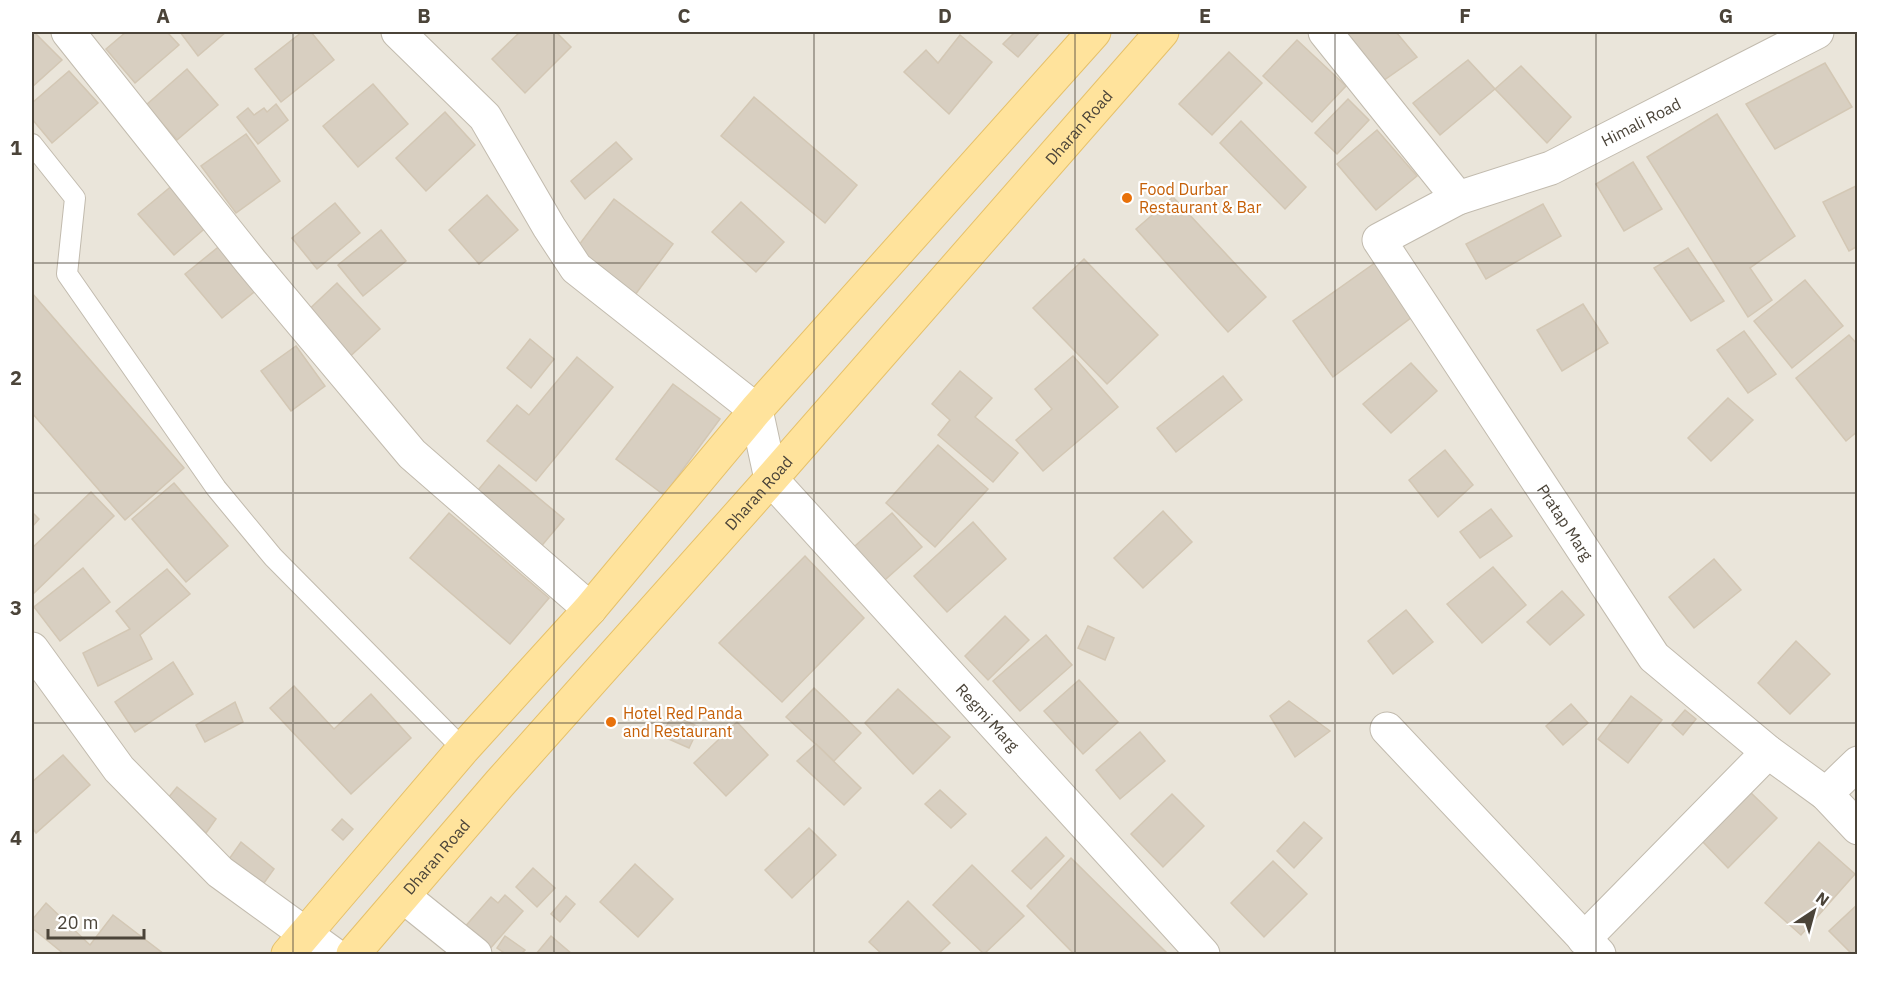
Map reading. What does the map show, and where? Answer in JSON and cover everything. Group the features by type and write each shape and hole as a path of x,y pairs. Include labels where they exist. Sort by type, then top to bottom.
{"main road":[{"path":"297,944 463,749 590,609 756,410 1094,32"},
{"name":"Dharan Road","path":"353,954 1162,32"}],"street":[{"path":"68,32 251,262 412,454 590,609"},
{"path":"398,32 485,117 549,227 576,268 756,410 771,479"},
{"path":"1325,32 1458,198"},
{"name":"Himali Road","path":"1458,198 1551,168 1817,32"},
{"name":"Pratap Marg","path":"1458,198 1379,240 1654,657 1768,752 1826,794 1857,828"},
{"name":"Regmi Marg","path":"771,479 1203,954"},
{"path":"32,649 119,769 220,872 297,944 333,954"},
{"path":"1387,729 1592,947 1768,752"},
{"path":"1826,794 1857,763"},
{"path":"403,896 475,954"}],"lane":[{"path":"32,144 75,198 67,274 216,488 273,557 463,749"}],"shaded area":[{"path":"32,32 1857,32 1857,954 32,954"}],"building":[{"path":"34,32 62,60 32,87 32,34"},
{"path":"126,32 167,32 179,45 135,83 106,49"},
{"path":"180,32 226,32 198,56"},
{"path":"302,32 311,32 334,60 281,102 255,69"},
{"path":"520,32 556,32 571,47 525,93 492,59"},
{"path":"1015,32 1040,32 1018,57 1003,44"},
{"path":"1342,32 1396,32 1417,57 1380,83"},
{"path":"960,35 992,62 949,114 904,72 926,50 938,63"},
{"path":"1297,40 1346,86 1312,122 1263,76"},
{"path":"1229,52 1262,83 1212,135 1179,104"},
{"path":"1468,60 1495,89 1440,135 1413,103"},
{"path":"1825,63 1852,107 1775,149 1746,104"},
{"path":"1521,66 1571,117 1547,143 1495,89"},
{"path":"187,69 218,105 177,140 146,105"},
{"path":"69,71 98,103 52,143 32,119 32,103"},
{"path":"373,84 408,124 358,167 323,126"},
{"path":"754,97 857,185 825,223 721,136"},
{"path":"1348,99 1369,120 1337,154 1315,133"},
{"path":"276,104 288,120 258,144 237,117 248,108 254,115 264,108 267,112"},
{"path":"445,112 475,145 426,191 396,158"},
{"path":"1717,114 1795,236 1750,268 1772,300 1748,317 1647,157"},
{"path":"1241,121 1306,187 1285,209 1220,143"},
{"path":"1377,130 1417,176 1376,210 1337,164"},
{"path":"246,134 280,181 236,213 201,166"},
{"path":"616,142 632,159 585,199 571,181"},
{"path":"1633,162 1662,209 1624,231 1596,184"},
{"path":"174,184 209,225 174,255 138,214"},
{"path":"1858,185 1858,246 1849,251 1823,202"},
{"path":"487,195 518,230 479,264 449,230"},
{"path":"1173,197 1266,297 1228,332 1136,229"},
{"path":"614,199 673,244 635,295 575,250"},
{"path":"741,202 784,242 756,272 712,232"},
{"path":"335,203 360,233 317,269 292,238"},
{"path":"1543,204 1561,236 1486,279 1466,244"},
{"path":"381,230 406,261 363,296 338,265"},
{"path":"222,244 259,288 222,318 185,274"},
{"path":"1688,248 1724,301 1691,321 1654,268"},
{"path":"1084,259 1158,335 1107,384 1033,308"},
{"path":"1379,260 1416,314 1333,377 1293,321"},
{"path":"1805,280 1843,326 1792,368 1754,321"},
{"path":"337,283 380,329 345,361 303,315"},
{"path":"32,293 184,468 125,520 32,413"},
{"path":"1583,304 1608,343 1562,371 1537,330"},
{"path":"1744,331 1776,374 1748,393 1717,350"},
{"path":"1849,335 1858,345 1858,431 1846,441 1796,378"},
{"path":"530,339 554,359 531,388 507,368"},
{"path":"296,346 325,386 291,411 261,371"},
{"path":"1073,356 1118,407 1043,471 1016,440 1052,409 1035,389"},
{"path":"577,357 613,387 536,481 487,441 517,405 529,415"},
{"path":"1411,363 1437,391 1391,433 1363,404"},
{"path":"960,371 992,398 975,417 1018,453 993,482 938,435 950,420 932,404"},
{"path":"1223,376 1242,400 1176,452 1157,428"},
{"path":"673,384 720,419 664,495 616,459"},
{"path":"1728,398 1753,420 1711,461 1688,438"},
{"path":"938,445 988,489 935,547 886,503"},
{"path":"1445,450 1473,485 1438,517 1409,480"},
{"path":"499,465 564,519 539,549 474,495"},
{"path":"174,483 228,546 186,582 132,519"},
{"path":"91,492 114,516 32,595 32,548"},
{"path":"1491,509 1512,536 1480,558 1460,532"},
{"path":"1163,511 1192,542 1143,588 1114,558"},
{"path":"32,512 39,519 32,527"},
{"path":"449,513 549,598 510,644 410,558"},
{"path":"892,513 922,547 877,587 847,553"},
{"path":"973,522 1006,559 947,612 914,576"},
{"path":"805,556 864,618 782,702 719,643"},
{"path":"1714,559 1741,590 1694,628 1669,597"},
{"path":"1493,567 1526,605 1482,643 1447,604"},
{"path":"83,568 110,602 60,641 34,607"},
{"path":"167,569 190,594 140,635 152,659 98,686 83,653 130,629 116,611"},
{"path":"1562,591 1584,615 1550,645 1527,622"},
{"path":"1406,610 1433,642 1393,674 1368,641"},
{"path":"1005,616 1029,640 988,680 965,656"},
{"path":"1088,626 1114,638 1105,660 1078,648"},
{"path":"1046,635 1072,665 1020,711 993,681"},
{"path":"1796,641 1830,674 1790,714 1758,683"},
{"path":"173,662 193,694 135,732 115,702"},
{"path":"1079,680 1118,722 1083,754 1044,711"},
{"path":"294,686 334,729 371,694 411,738 351,794 270,708"},
{"path":"814,688 861,733 834,761 786,717"},
{"path":"898,689 950,737 913,774 865,723"},
{"path":"1631,696 1662,720 1628,763 1598,739"},
{"path":"1289,701 1330,731 1295,757 1270,716"},
{"path":"235,702 243,722 205,742 196,725"},
{"path":"1571,704 1588,723 1563,745 1546,726"},
{"path":"1685,710 1696,719 1683,735 1672,725"},
{"path":"672,714 699,727 689,748 662,736"},
{"path":"737,722 768,755 726,796 694,763"},
{"path":"1140,732 1165,761 1120,799 1096,770"},
{"path":"816,744 861,788 844,805 797,761"},
{"path":"63,755 90,785 36,833 32,827 32,782"},
{"path":"177,787 216,819 206,833 168,798"},
{"path":"940,790 966,814 951,828 925,804"},
{"path":"1749,791 1777,818 1728,868 1701,840"},
{"path":"1172,794 1204,826 1163,867 1131,834"},
{"path":"342,819 353,829 343,840 332,830"},
{"path":"1304,822 1322,838 1294,868 1277,851"},
{"path":"809,828 836,855 792,898 765,870"},
{"path":"1046,837 1064,856 1031,889 1012,871"},
{"path":"241,842 274,869 264,883 229,859"},
{"path":"1819,842 1855,874 1801,935 1765,903"},
{"path":"1071,858 1168,954 1074,954 1027,906"},
{"path":"1273,861 1307,894 1264,937 1231,903"},
{"path":"635,864 673,899 638,937 600,902"},
{"path":"972,865 1024,916 984,954 933,905"},
{"path":"533,868 555,888 537,907 516,887"},
{"path":"505,895 523,911 488,951 463,929 491,897 498,903"},
{"path":"566,896 575,904 560,922 551,914"},
{"path":"908,901 950,943 938,954 882,954 869,942"},
{"path":"46,903 90,945 113,915 164,954 64,954 32,928 32,920"},
{"path":"1858,904 1858,954 1852,954 1829,931"},
{"path":"505,936 525,950 521,954 506,954 497,948"},
{"path":"551,936 572,954 536,954"}],"place":[{"name":"Food Durbar Restaurant & Bar","path":"1127,198"},
{"name":"Hotel Red Panda and Restaurant","path":"611,722"}]}
